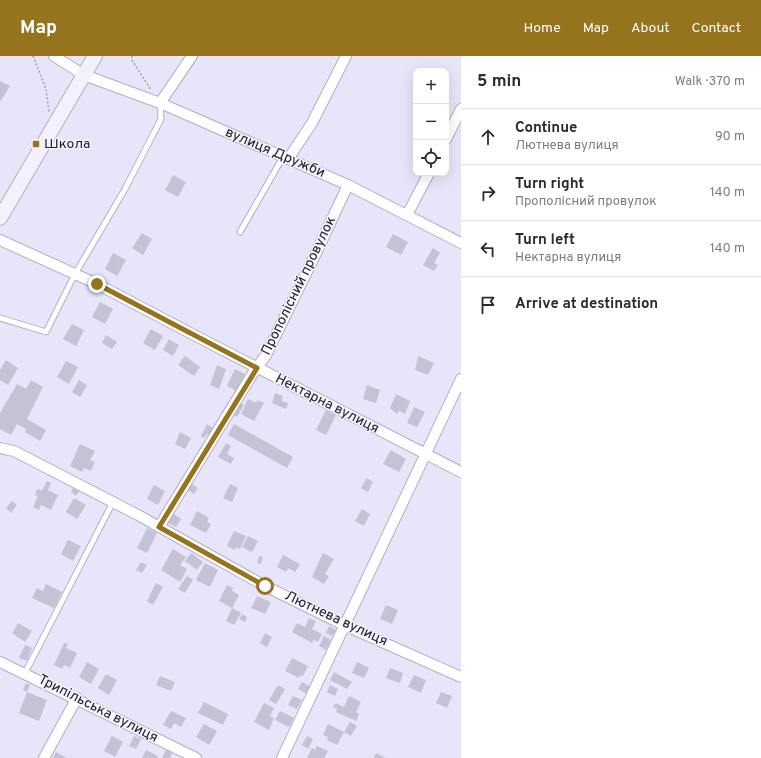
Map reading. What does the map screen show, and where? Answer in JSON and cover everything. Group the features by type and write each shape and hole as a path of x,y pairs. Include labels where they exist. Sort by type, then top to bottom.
{"main road":[{"path":"0,218 96,56"}],"street":[{"name":"вулиця Дружби","path":"54,56 84,75 160,104 348,185 461,243"},
{"path":"160,104 192,56"},
{"path":"285,158 312,124 346,56"},
{"path":"449,133 461,110"},
{"path":"407,215 427,176"},
{"name":"Прополісний провулок","path":"159,527 266,355 348,185"},
{"name":"Нектарна вулиця","path":"0,240 75,274 461,472"},
{"path":"282,758 346,626 461,379"},
{"name":"Лютнева вулиця","path":"0,448 14,451 113,502 265,586 346,626 381,640 461,677"},
{"name":"Трипільська вулиця","path":"0,662 77,698 196,758"},
{"path":"44,758 77,698"}],"lane":[{"path":"0,318 46,332 75,274 125,189 162,119 160,104"},
{"path":"240,232 285,158"},
{"path":"25,673 113,502"}],"path":[{"path":"33,56 46,89 49,116"},
{"path":"132,56 132,60 160,104"}],"building":[{"path":"0,81 10,86 0,102"},
{"path":"173,175 186,182 178,197 165,190"},
{"path":"142,233 152,239 143,255 132,248"},
{"path":"393,234 408,242 401,255 386,247"},
{"path":"433,248 440,253 434,263 438,265 434,271 423,265"},
{"path":"113,253 126,260 117,276 105,269"},
{"path":"100,302 113,309 105,324 92,317"},
{"path":"72,324 84,330 76,346 63,339"},
{"path":"151,329 163,336 155,350 143,343"},
{"path":"106,335 117,342 112,349 102,343"},
{"path":"169,339 179,345 173,356 163,350"},
{"path":"185,356 200,367 194,376 178,365"},
{"path":"418,356 434,363 428,375 415,370"},
{"path":"6,360 18,368 8,385 0,380 0,370"},
{"path":"66,361 78,367 69,384 57,377"},
{"path":"217,365 226,369 219,389 210,385"},
{"path":"235,369 245,374 236,391 227,386"},
{"path":"31,380 43,387 27,419 46,430 40,441 25,432 26,429 17,424 11,435 0,429 0,413 17,384 26,389"},
{"path":"79,380 87,385 80,397 72,392"},
{"path":"367,385 380,390 376,403 363,399"},
{"path":"275,393 283,396 282,401 288,403 286,409 272,403"},
{"path":"396,394 410,401 405,414 399,411 397,414 390,408"},
{"path":"248,399 256,403 258,400 264,403 254,421 241,414"},
{"path":"238,402 244,405 237,417 232,414"},
{"path":"414,407 425,412 417,427 407,423"},
{"path":"326,410 336,415 326,435 316,430"},
{"path":"207,424 213,428 209,435 207,434 204,438 201,436"},
{"path":"234,424 293,457 287,468 228,435"},
{"path":"180,432 191,438 185,449 175,444"},
{"path":"226,443 231,446 227,454 234,458 231,464 218,457"},
{"path":"80,444 95,451 90,460 95,462 91,471 84,468 82,472 70,466"},
{"path":"391,450 406,459 399,472 383,464"},
{"path":"367,478 373,482 368,492 361,488"},
{"path":"47,481 51,483 48,490 58,495 51,510 41,505 39,510 33,507 38,496 35,495 37,489 42,491"},
{"path":"190,483 198,488 194,494 187,489"},
{"path":"230,484 238,488 232,502 223,498"},
{"path":"154,485 165,491 158,505 147,499"},
{"path":"74,486 80,490 76,496 71,492"},
{"path":"74,498 86,505 77,519 66,512"},
{"path":"12,501 17,505 11,513 6,508"},
{"path":"362,509 370,514 364,526 355,521"},
{"path":"197,511 209,518 207,522 211,524 206,533 190,525"},
{"path":"172,513 181,519 176,527 166,522"},
{"path":"147,528 157,533 147,553 137,548"},
{"path":"234,531 246,536 240,549 236,547 235,550 227,546"},
{"path":"248,536 258,541 252,552 242,547"},
{"path":"68,540 81,546 73,561 61,554"},
{"path":"173,549 186,557 180,565 187,569 180,582 161,570"},
{"path":"191,553 203,562 197,570 185,561"},
{"path":"323,553 334,559 325,574 329,576 324,584 312,577"},
{"path":"283,555 300,564 295,572 288,568 286,572 277,567"},
{"path":"259,556 263,557 261,564 257,563"},
{"path":"141,562 147,565 142,573 136,570"},
{"path":"205,563 218,570 210,587 196,580"},
{"path":"187,576 193,580 185,593 178,589"},
{"path":"156,583 163,587 153,605 147,601"},
{"path":"46,584 62,592 54,608 32,598 37,588 43,591"},
{"path":"227,585 233,588 232,591 239,595 232,608 219,601"},
{"path":"257,596 271,602 265,614 251,608"},
{"path":"386,605 398,610 392,624 380,619"},
{"path":"232,608 241,613 234,625 226,621"},
{"path":"242,614 247,617 245,622 239,619"},
{"path":"309,618 316,621 312,629 322,634 318,642 314,640 312,643 292,632 297,623 305,627"},
{"path":"18,623 32,631 25,642 12,633"},
{"path":"329,626 336,630 332,636 326,633"},
{"path":"265,633 272,637 267,647 260,643"},
{"path":"324,636 331,640 326,650 319,646"},
{"path":"64,643 68,644 66,648 77,653 70,668 64,665 62,669 54,665"},
{"path":"25,645 32,648 27,661 19,658"},
{"path":"292,658 308,666 303,676 300,675 299,678 285,671"},
{"path":"87,662 99,669 91,684 79,677"},
{"path":"357,662 369,668 364,678 352,673"},
{"path":"390,668 403,673 400,683 386,678"},
{"path":"334,672 352,682 347,689 330,680"},
{"path":"106,674 117,680 109,695 98,688"},
{"path":"414,675 426,680 421,693 408,687"},
{"path":"160,676 175,682 171,691 156,685"},
{"path":"302,682 311,687 307,694 298,689"},
{"path":"26,683 30,685 27,692 23,690"},
{"path":"278,685 285,689 276,704 269,700"},
{"path":"330,685 338,689 335,696 327,692"},
{"path":"27,692 47,700 39,721 19,713"},
{"path":"441,692 452,696 447,708 436,703"},
{"path":"293,696 302,700 297,709 288,705"},
{"path":"349,696 361,702 356,712 359,714 356,721 336,712 337,709 333,707 336,703 344,707"},
{"path":"204,702 228,714 223,725 198,713"},
{"path":"264,703 274,708 270,716 274,718 269,730 254,722"},
{"path":"171,711 186,718 181,727 174,723 171,729 163,725"},
{"path":"280,711 294,718 289,727 275,720"},
{"path":"350,722 357,726 351,736 344,732"},
{"path":"204,724 217,731 209,745 196,737"},
{"path":"328,724 344,732 337,745 327,740 328,737 323,735"},
{"path":"112,736 123,742 115,757 104,751"},
{"path":"134,736 141,739 136,749 129,746"},
{"path":"307,736 313,739 308,749 302,745"},
{"path":"317,746 328,751 324,758 307,758 312,748 315,750"},
{"path":"146,750 158,756 157,758 142,758"},
{"path":"166,750 172,753 170,758 162,758"},
{"path":"56,752 67,758 53,758"},
{"path":"376,753 386,758 374,758"}],"place":[{"name":"Школа","path":"36,144"}],"route":[{"path":"97,284 257,368 159,527 265,586"}]}
